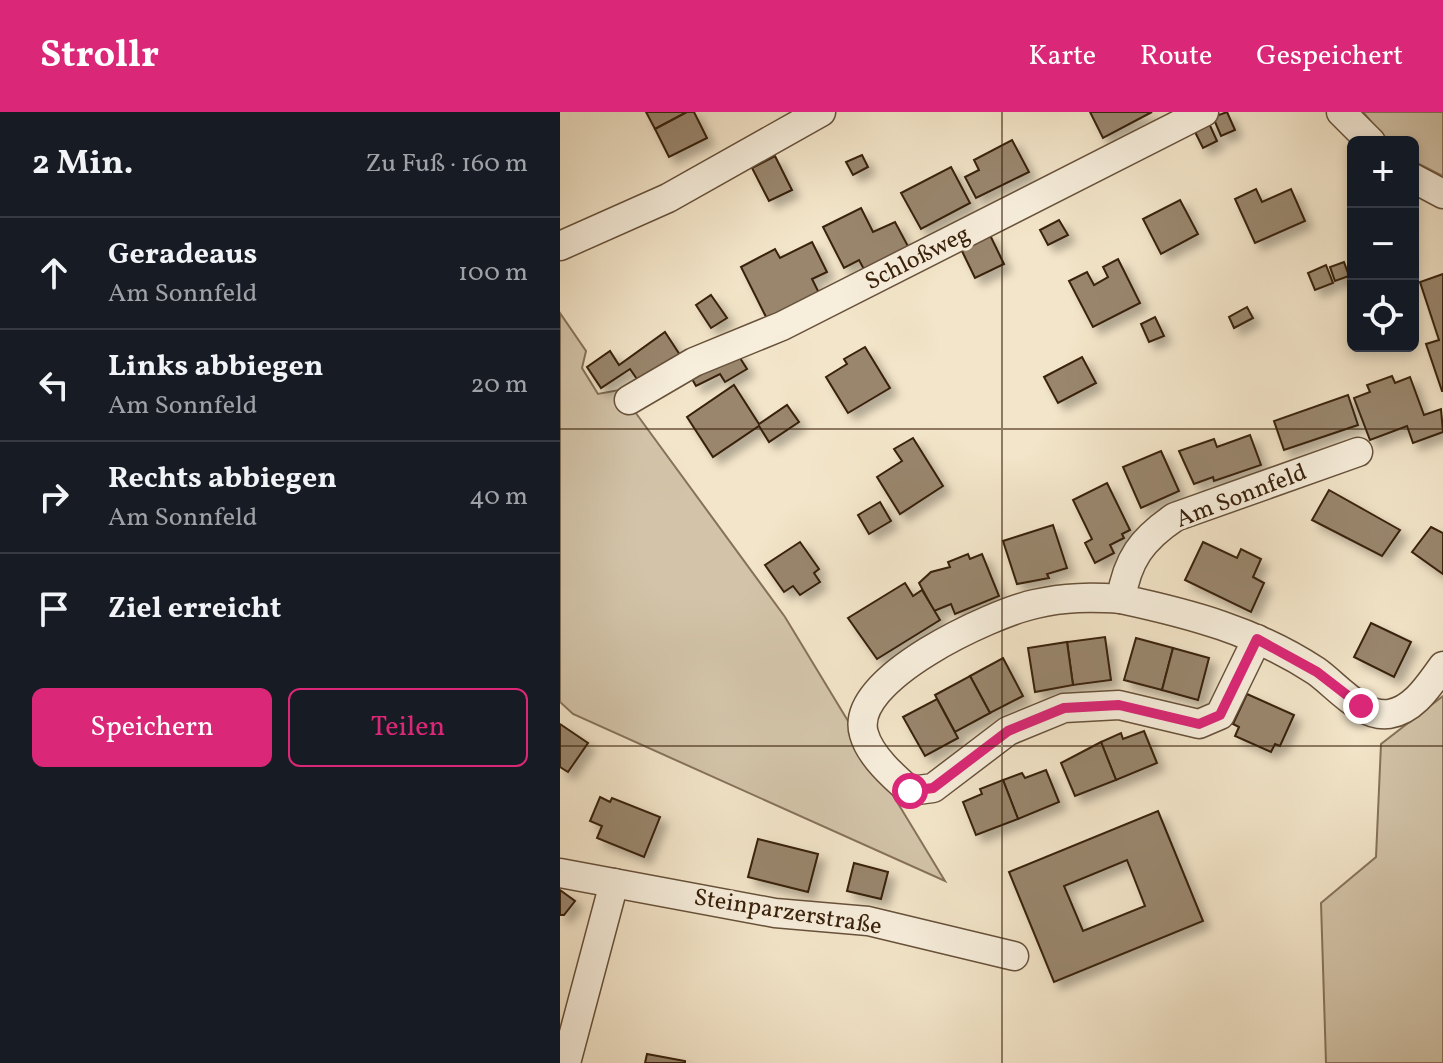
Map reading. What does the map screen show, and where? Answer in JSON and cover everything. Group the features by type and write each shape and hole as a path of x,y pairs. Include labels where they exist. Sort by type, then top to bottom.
{"street":[{"path":"560,246 668,198 821,112"},
{"name":"Schloßweg","path":"629,400 719,350 782,326 1204,112"},
{"path":"1341,112 1365,136"},
{"path":"1419,181 1443,194"},
{"name":"Am Sonnfeld","path":"1121,599 1133,555 1152,533 1175,517 1358,452"},
{"path":"1257,639 1220,715 1199,724 1119,705 1064,708 1008,731 933,788 910,791 889,773 864,734 863,714 877,693 946,639 1030,605 1077,596 1121,599 1192,614 1257,639 1304,664 1361,706 1380,714 1406,707 1421,696 1443,666"},
{"name":"Steinparzerstraße","path":"560,873 775,913 868,921 1014,956"},
{"path":"566,1063 614,883"}],"shaded area":[{"path":"1363,112 1443,112 1443,176 1419,164 1419,136 1383,136"},
{"path":"560,313 586,351 582,368 598,394 619,390 785,617 945,881 573,714 560,702"},
{"path":"1443,696 1443,1063 1326,1063 1321,903 1376,857 1381,744"}],"building":[{"path":"646,112 687,112 655,129"},
{"path":"687,112 694,112 707,138 669,157 655,129"},
{"path":"1090,112 1152,112 1103,138"},
{"path":"1227,112 1235,130 1221,136 1213,117"},
{"path":"1208,121 1217,141 1203,148 1193,128"},
{"path":"1012,140 1029,172 976,198 965,177 979,170 974,160"},
{"path":"862,155 868,167 853,175 846,162"},
{"path":"775,156 792,190 769,201 752,168"},
{"path":"951,167 970,203 921,229 901,193"},
{"path":"1256,189 1262,202 1291,189 1305,221 1255,243 1235,199"},
{"path":"1180,200 1198,234 1161,254 1143,219"},
{"path":"861,208 873,232 895,222 910,250 866,273 859,260 844,268 823,227"},
{"path":"1059,220 1068,235 1048,245 1040,230"},
{"path":"989,233 1004,264 975,278 960,247"},
{"path":"812,242 827,272 812,279 820,295 767,319 741,267 775,249 780,258"},
{"path":"1118,259 1140,303 1093,327 1069,281 1087,272 1094,285 1108,277 1103,267"},
{"path":"1344,262 1347,277 1335,281 1330,267"},
{"path":"1326,265 1333,283 1315,290 1308,273"},
{"path":"1443,274 1442,391 1426,344 1439,340 1420,282"},
{"path":"711,295 727,318 711,328 696,305"},
{"path":"1247,307 1253,318 1234,328 1229,317"},
{"path":"1155,317 1164,336 1149,342 1141,324"},
{"path":"665,332 680,355 639,382 630,369 601,388 587,367 610,351 619,365"},
{"path":"865,347 890,388 848,413 826,377 847,364 844,359"},
{"path":"735,350 747,369 725,382 720,374 696,386 692,379"},
{"path":"1082,357 1096,383 1058,403 1044,377"},
{"path":"1392,376 1395,383 1410,377 1424,415 1441,409 1443,432 1413,443 1407,426 1370,440 1354,398 1370,392 1367,385"},
{"path":"734,385 759,424 787,405 799,422 769,442 759,426 713,457 687,417"},
{"path":"1348,395 1358,425 1284,450 1274,421"},
{"path":"1250,435 1261,465 1214,481 1213,477 1194,484 1179,451 1214,439 1217,447"},
{"path":"913,438 943,486 900,514 877,477 902,461 894,449"},
{"path":"1161,451 1179,491 1141,508 1123,467"},
{"path":"1107,483 1130,530 1122,534 1124,538 1110,545 1114,553 1095,563 1085,543 1092,539 1073,500"},
{"path":"1329,490 1400,530 1382,556 1312,520"},
{"path":"880,502 891,521 869,534 858,515"},
{"path":"1053,525 1067,568 1047,574 1049,578 1017,584 1003,541"},
{"path":"1431,527 1443,533 1443,574 1412,552"},
{"path":"800,542 819,569 814,573 820,582 800,595 793,586 784,592 765,565"},
{"path":"1203,542 1237,558 1241,549 1261,559 1253,577 1264,583 1251,612 1185,580"},
{"path":"968,554 970,559 982,554 999,596 955,614 951,604 934,611 919,583 931,572 950,567 948,562"},
{"path":"905,583 913,596 922,590 940,620 877,659 848,618"},
{"path":"1371,623 1411,642 1394,677 1354,657"},
{"path":"1105,637 1111,680 1073,685 1067,642"},
{"path":"1136,638 1173,648 1162,690 1124,680"},
{"path":"1067,642 1073,685 1035,692 1028,648"},
{"path":"1173,648 1209,658 1198,700 1162,690"},
{"path":"1003,658 1023,696 990,713 970,676"},
{"path":"970,676 990,713 955,732 935,695"},
{"path":"1247,694 1294,715 1280,746 1275,744 1271,752 1235,736 1239,727 1233,724"},
{"path":"937,699 958,738 925,756 903,717"},
{"path":"560,724 588,743 568,772 560,767"},
{"path":"1144,731 1157,763 1116,780 1101,742 1121,733 1123,739"},
{"path":"1101,742 1116,780 1075,796 1061,763"},
{"path":"1046,770 1059,802 1018,819 1003,780 1022,773 1025,778"},
{"path":"1003,780 1018,819 976,835 963,802 982,794 980,789"},
{"path":"600,797 610,802 612,798 660,817 644,857 597,838 602,826 590,821"},
{"path":"1158,811 1203,921 1054,982 1009,872","holes":["1127,860 1145,906 1083,931 1064,886"]},
{"path":"758,839 818,854 808,892 748,877"},
{"path":"854,863 888,872 881,899 847,891"},
{"path":"560,890 575,901 564,915 560,915"},
{"path":"647,1054 685,1061 685,1063 645,1063"}],"route":[{"path":"910,791 933,788 1008,731 1064,708 1119,705 1199,724 1220,715 1257,639 1317,672 1361,706"}]}
